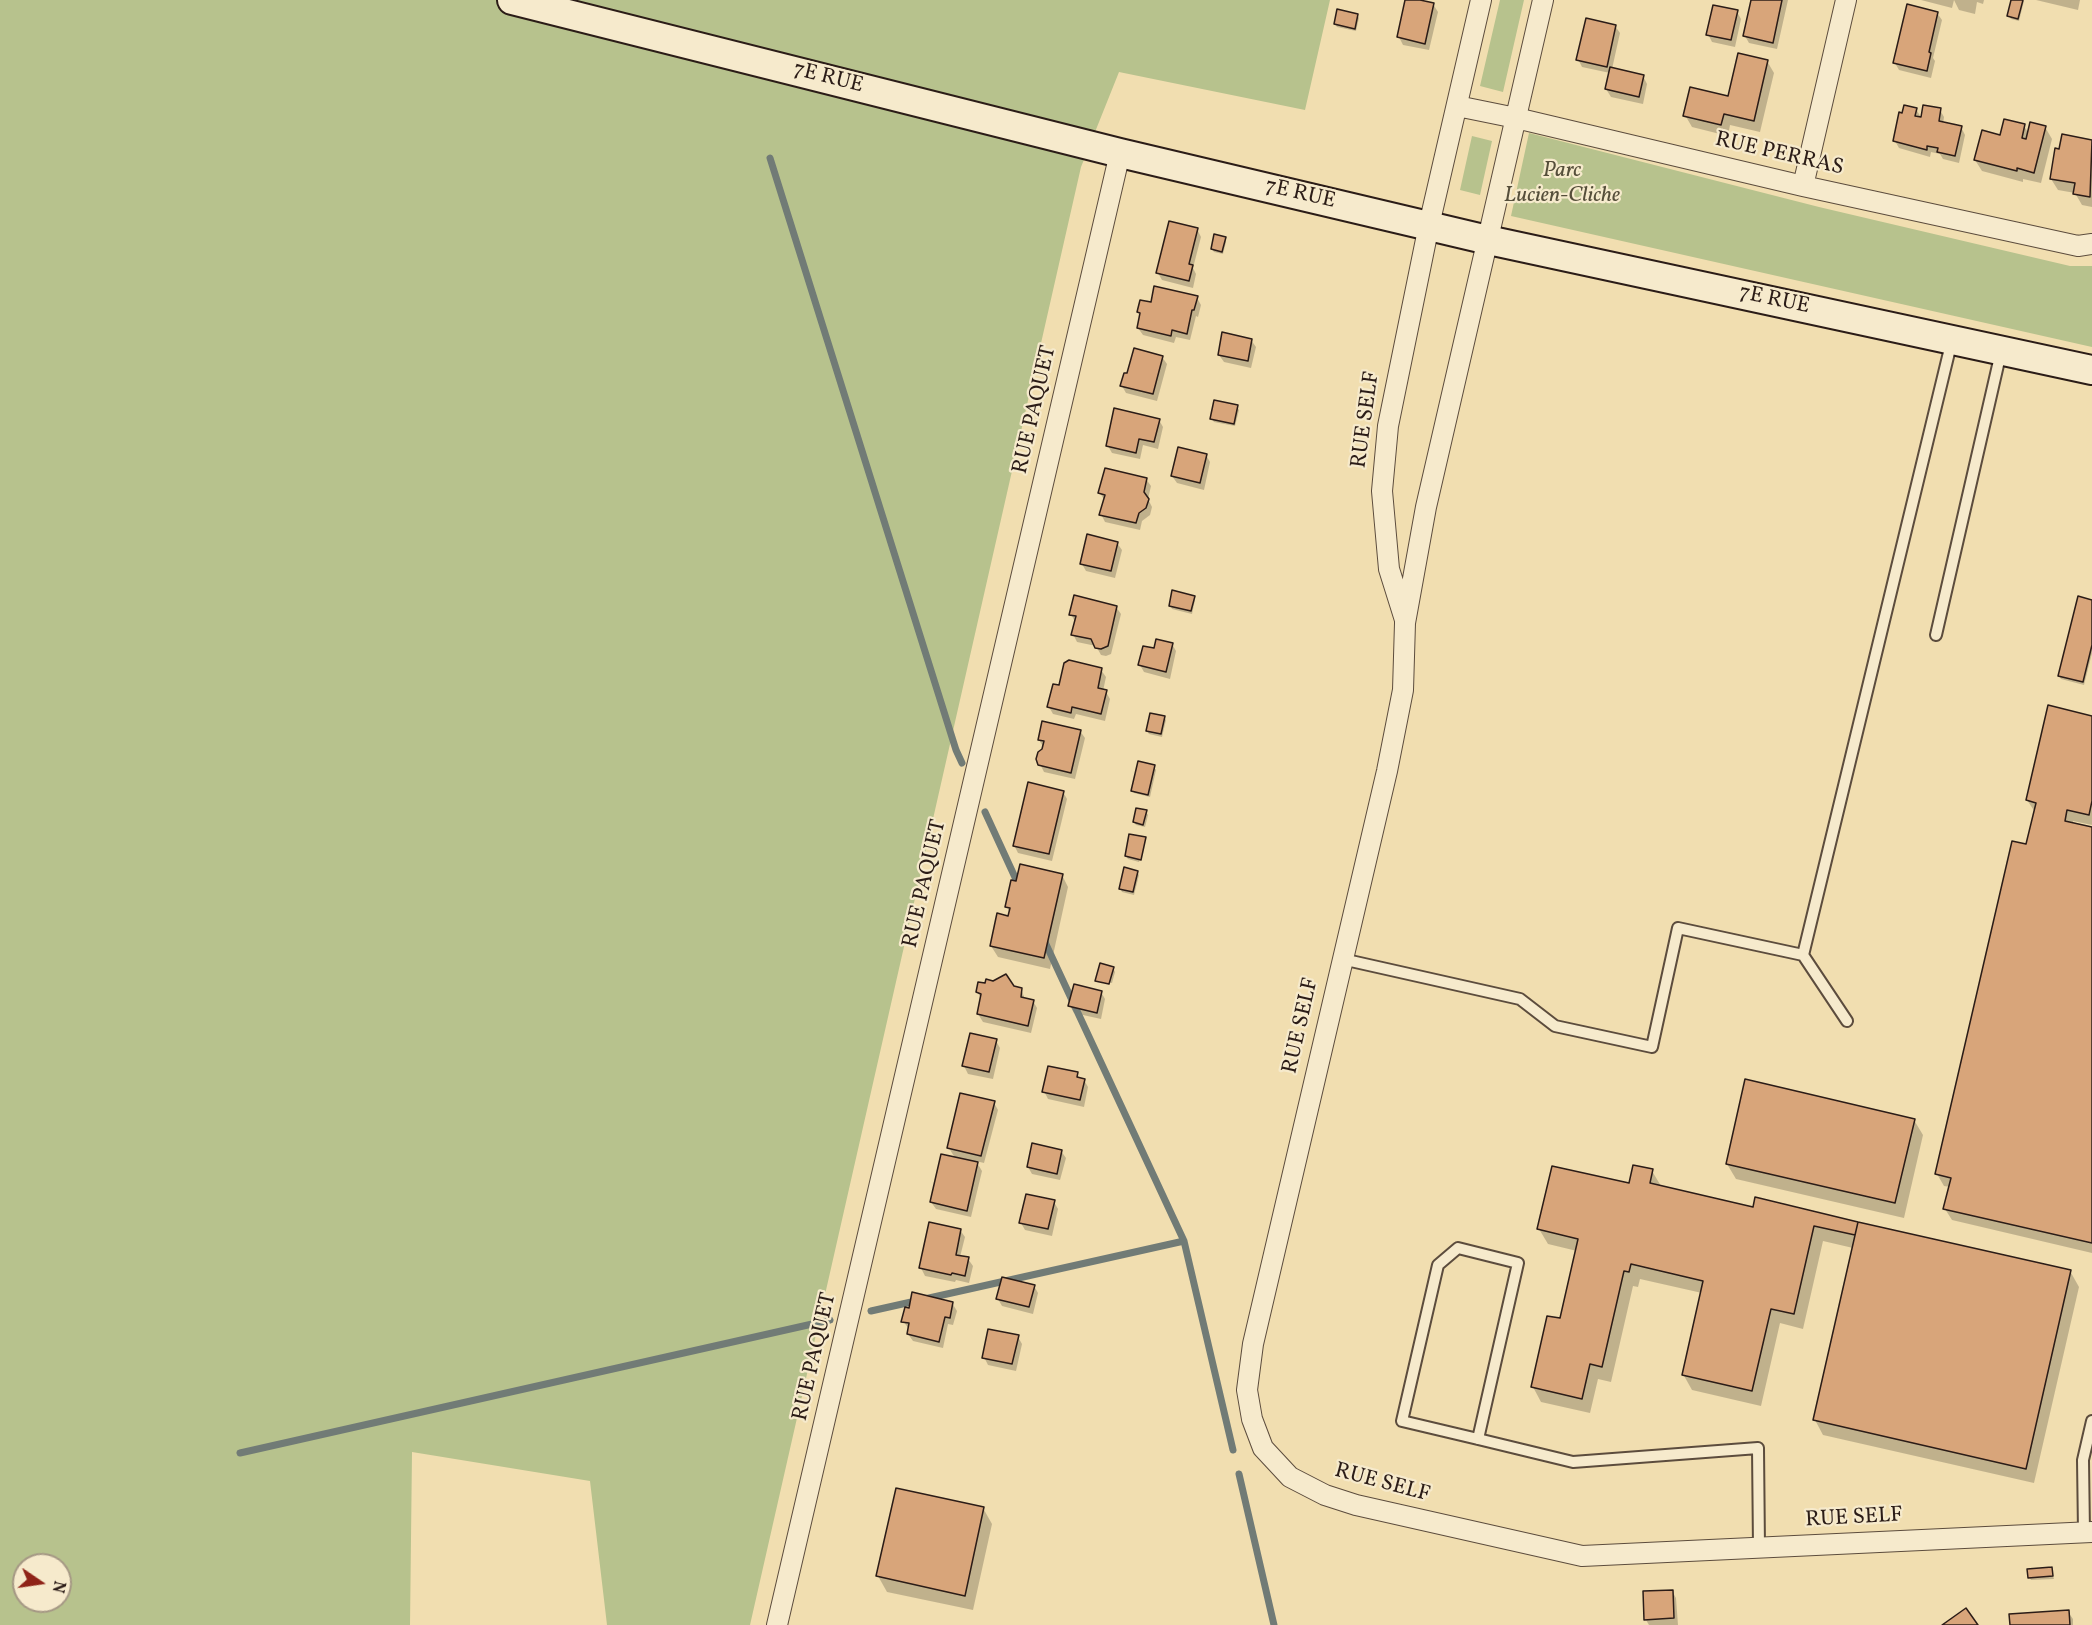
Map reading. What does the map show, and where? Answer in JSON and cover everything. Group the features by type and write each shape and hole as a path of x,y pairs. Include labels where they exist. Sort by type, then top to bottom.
{"street":[{"name":"7E RUE","path":"512,0 1120,153 1488,240 2092,370"},
{"name":"RUE SELF","path":"1405,623 1389,569 1382,491 1388,426 1429,225 1481,0"},
{"name":"RUE SELF","path":"1542,0 1426,507 1405,623 1402,690 1387,771 1253,1344 1247,1390 1252,1419 1263,1448 1290,1477 1325,1495 1356,1505 1582,1556 2088,1532"},
{"path":"1803,186 1846,0"},
{"name":"RUE PERRAS","path":"1457,106 1803,186 2078,246 2092,244"},
{"name":"RUE PAQUET","path":"777,1625 838,1372 1120,153"}],"lane":[{"path":"1803,955 1952,340"},
{"path":"1936,635 2001,351"},
{"path":"1342,959 1520,999 1555,1026 1652,1047 1678,928 1803,955 1847,1021"},
{"path":"1478,1439 1518,1263 1458,1248 1438,1265 1402,1421 1573,1462 1758,1448 1759,1548"},
{"path":"2088,1532 2083,1460 2092,1421"}],"green space":[{"path":"0,0 1330,0 1305,110 1119,72 1081,167 750,1625 607,1625 590,1481 412,1452 410,1625 0,1625"},
{"path":"1500,0 1524,0 1503,92 1480,86"},
{"name":"Parc Lucien-Cliche","path":"1529,133 1819,207 2070,266 2092,266 2092,347 1511,216"},
{"path":"1472,136 1492,141 1480,195 1460,190"}],"building":[{"path":"1405,0 1434,3 1425,44 1397,37"},
{"path":"1751,0 1782,0 1773,43 1743,36"},
{"path":"2011,0 2023,0 2018,19 2007,16"},
{"path":"1907,4 1938,12 1927,71 1893,63"},
{"path":"1713,5 1738,10 1731,40 1706,35"},
{"path":"1337,9 1358,14 1355,29 1334,24"},
{"path":"1586,18 1616,25 1607,67 1576,60"},
{"path":"1738,53 1768,60 1754,121 1724,114 1721,125 1683,116 1690,87 1728,96"},
{"path":"1610,67 1644,75 1639,97 1605,89"},
{"path":"1904,105 1917,108 1915,116 1921,117 1923,105 1941,108 1939,121 1962,126 1955,156 1937,152 1938,148 1927,146 1927,150 1893,141 1899,112 1902,113"},
{"path":"2004,119 2025,124 2022,138 2026,139 2030,122 2046,126 2034,173 1974,160 1982,130 2000,135"},
{"path":"2062,134 2092,140 2090,197 2073,194 2075,183 2050,179 2055,148 2059,149"},
{"path":"1169,221 1198,228 1189,264 1193,265 1189,281 1156,273"},
{"path":"1214,234 1226,237 1222,252 1211,249"},
{"path":"1154,286 1198,296 1194,310 1192,310 1187,334 1172,330 1171,336 1137,328 1140,300 1151,302"},
{"path":"1222,332 1252,339 1248,361 1218,355"},
{"path":"1134,348 1163,356 1153,394 1120,386 1124,373 1127,373"},
{"path":"1214,400 1238,405 1234,424 1210,419"},
{"path":"1114,408 1160,419 1154,442 1139,439 1136,453 1106,446"},
{"path":"1178,447 1207,454 1200,483 1171,476"},
{"path":"1105,468 1147,478 1144,492 1149,499 1146,508 1139,513 1136,523 1099,515 1105,495 1098,493"},
{"path":"1087,534 1118,542 1111,571 1080,564"},
{"path":"1172,590 1195,596 1191,611 1169,606"},
{"path":"1074,595 1117,606 1108,646 1101,649 1095,648 1091,639 1071,635 1076,616 1069,615"},
{"path":"2078,596 2092,600 2092,645 2083,682 2058,676"},
{"path":"1156,639 1173,643 1166,672 1138,665 1143,646 1154,648"},
{"path":"1069,660 1102,668 1098,688 1107,690 1101,714 1072,707 1071,713 1047,707 1053,684 1059,685 1064,663"},
{"path":"2048,705 2092,716 2092,801 2089,815 2067,810 2065,821 2092,827 2092,1243 1943,1209 1951,1178 1935,1174 2012,841 2026,844 2036,803 2026,800"},
{"path":"1150,713 1165,716 1161,734 1146,731"},
{"path":"1042,721 1081,730 1071,773 1038,765 1036,759 1044,741 1038,740"},
{"path":"1138,761 1155,765 1148,795 1131,791"},
{"path":"1028,782 1064,791 1049,854 1013,846"},
{"path":"1136,808 1147,810 1143,825 1133,822"},
{"path":"1129,834 1146,837 1141,860 1125,856"},
{"path":"1020,864 1063,874 1044,958 990,946 997,913 1008,916 1010,908 1005,907 1011,880 1016,881"},
{"path":"1124,867 1138,871 1133,892 1119,889"},
{"path":"1100,963 1114,967 1109,984 1095,981"},
{"path":"1006,974 1014,986 1022,988 1021,997 1034,1000 1028,1026 977,1014 981,994 976,992 978,982 985,983 986,979 993,981"},
{"path":"1074,984 1102,991 1097,1013 1068,1006"},
{"path":"970,1033 997,1039 989,1072 962,1066"},
{"path":"1048,1066 1078,1072 1077,1077 1085,1079 1080,1100 1042,1092"},
{"path":"1745,1079 1915,1119 1895,1203 1726,1164"},
{"path":"960,1093 995,1101 981,1156 947,1148"},
{"path":"1032,1143 1062,1150 1057,1174 1027,1167"},
{"path":"941,1154 978,1162 967,1211 930,1202"},
{"path":"1633,1165 1653,1169 1650,1183 1753,1207 1755,1197 1858,1222 1855,1235 1814,1226 1794,1314 1771,1309 1752,1391 1682,1375 1703,1281 1631,1264 1629,1272 1624,1271 1602,1367 1590,1364 1582,1399 1531,1387 1547,1316 1560,1318 1578,1239 1537,1229 1552,1166 1629,1183"},
{"path":"1026,1194 1055,1200 1048,1229 1019,1223"},
{"path":"929,1222 961,1229 956,1255 969,1257 965,1276 919,1268"},
{"path":"1858,1222 2071,1270 2026,1469 1813,1420"},
{"path":"1002,1277 1035,1285 1029,1307 996,1299"},
{"path":"912,1292 953,1302 950,1318 945,1317 939,1342 907,1334 909,1323 901,1322 905,1307 909,1308"},
{"path":"988,1329 1019,1335 1012,1364 982,1358"},
{"path":"896,1488 984,1507 965,1596 876,1576"},
{"path":"2052,1567 2053,1576 2028,1578 2027,1569"},
{"path":"1673,1590 1674,1618 1644,1620 1643,1591"},
{"path":"1966,1608 1978,1625 1942,1625"},
{"path":"2069,1610 2070,1625 2010,1625 2009,1614"}],"waterway":[{"path":"770,158 962,763"},
{"path":"985,812 1019,886"},
{"path":"1044,940 1184,1241 1233,1450"},
{"path":"871,1311 1184,1241"},
{"path":"240,1453 830,1320"},
{"path":"1239,1474 1274,1625"}]}
